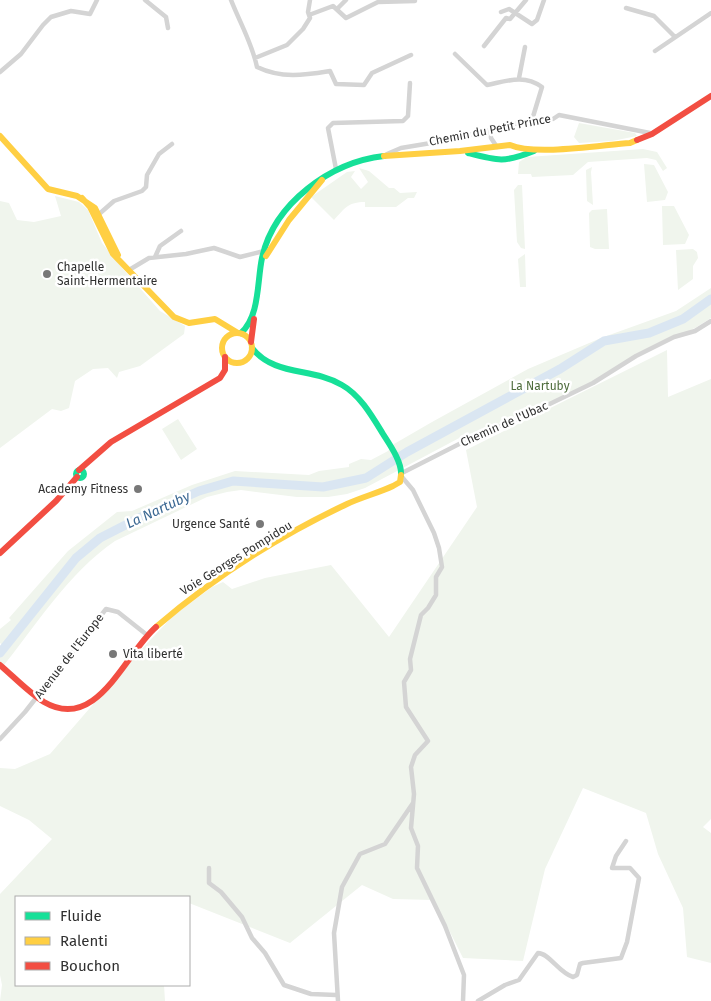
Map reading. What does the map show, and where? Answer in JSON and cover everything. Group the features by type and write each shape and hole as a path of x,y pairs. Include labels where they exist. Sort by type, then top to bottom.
{"main road":[{"path":"517,152 617,145 640,140 711,96"},
{"path":"0,136 48,189 82,198 97,216 108,246 162,306 182,322 189,323 215,319 222,322 239,333 252,345 261,360"},
{"path":"245,361 250,356 252,345 254,310 264,251 302,195 313,185 336,169 387,154 457,152 512,145 517,152"},
{"path":"484,156 486,147"},
{"path":"506,147 504,154 506,158"},
{"path":"457,152 484,156 490,159 506,158 513,160 517,152"},
{"path":"259,273 284,222"},
{"path":"225,339 249,326 254,310"},
{"path":"0,553 50,507 97,453 122,432 220,378 225,370 225,356 222,349 225,339 222,322"},
{"path":"225,356 235,363 261,360 342,385 355,395 391,446 402,474"},
{"name":"Voie Georges Pompidou","path":"1,666 46,703 62,710 83,708 101,694 147,635 189,599 223,576 318,520 366,495 388,489 402,474"}],"street":[{"path":"0,72 21,54 42,25 51,17 71,11 90,14 97,0"},
{"path":"145,0 151,7 166,16 168,28"},
{"path":"231,0 257,67 265,71 289,76 330,71 336,84 364,85 372,73 411,55"},
{"path":"255,58 293,40 310,18 310,0"},
{"path":"336,9 346,0"},
{"path":"484,46 506,18 510,19 516,14 526,0"},
{"path":"501,12 506,8 532,24 536,20 544,0"},
{"path":"309,15 333,6 346,18 378,2 415,1"},
{"path":"626,8 654,16 675,37"},
{"path":"655,51 711,13"},
{"path":"519,78 525,47"},
{"path":"455,54 487,86 519,78 533,81 542,87 532,120"},
{"path":"336,169 328,128 330,125 333,123 403,121 408,116 410,83"},
{"name":"Chemin du Petit Prince","path":"387,154 401,148 532,120 553,119 559,115 652,134"},
{"path":"490,130 491,138 497,147"},
{"path":"486,147 491,138"},
{"path":"97,216 104,207 121,197 142,191 146,187 147,175 159,154 172,144"},
{"path":"155,257 160,246 181,231"},
{"path":"130,270 144,260 155,257 186,254 214,248 240,257 264,251"},
{"name":"Chemin de l'Ubac","path":"402,474 471,438 529,414 593,383 636,356 674,337 695,331 711,320"},
{"path":"402,474 413,490 434,533 442,567 436,577 436,595 428,608 420,615 410,659 411,670 404,682 406,707 428,741 415,755 411,767 413,802 411,828 418,846 417,868 445,926 464,975 463,1001"},
{"name":"Avenue de l'Europe","path":"0,739 38,696 106,610 118,612 147,635"},
{"path":"338,1001 336,995 334,932 342,887 360,854 385,844 413,802"},
{"path":"478,1001 505,985 518,980 538,953 547,956 561,972 573,977 576,975 580,964 621,958 627,942 639,878 630,868 612,868 626,841"},
{"path":"209,868 209,883 221,892 242,917 252,938 265,952 284,984 311,994 336,995"}],"green space":[{"path":"579,123 635,133 637,136 612,141 579,143 574,137"},
{"path":"643,149 657,152 667,168 663,171 656,160 647,158 588,162 573,175 532,177 531,174 518,174 519,162 527,157"},
{"path":"644,164 654,165 668,192 665,200 647,202"},
{"path":"592,167 593,205 587,201 586,170"},
{"path":"359,168 369,171 389,188 394,188 400,193 417,192 414,198 408,198 396,207 365,207 365,202 355,203 344,209 334,220 311,197 347,172 355,171 351,177 361,189 368,182"},
{"path":"518,185 522,185 525,249 521,248 517,242 514,190"},
{"path":"55,196 79,202 88,210 102,243 160,311 185,326 184,334 140,366 119,372 117,378 108,368 93,369 75,381 69,408 61,411 52,409 0,448 0,201 9,203 17,220 34,222 61,216"},
{"path":"662,206 674,206 689,235 685,244 663,245"},
{"path":"607,209 609,249 595,249 590,247 589,213 592,210"},
{"path":"693,249 697,252 698,258 693,266 693,279 678,290 676,250"},
{"path":"525,254 526,287 520,287 518,259"},
{"name":"La Nartuby","path":"711,288 711,318 695,328 637,356 593,383 529,414 463,436 365,488 347,494 328,497 297,497 241,490 227,492 207,497 115,541 82,568 67,584 0,670 0,648 4,646 0,643 0,629 11,620 9,618 68,551 117,512 132,511 192,485 235,471 309,475 319,471 349,467 349,464 361,459 371,460 388,451 394,444 528,369 601,338 676,311"},
{"path":"667,350 668,397 711,379 711,819 703,827 711,833 711,963 687,957 683,908 658,854 646,813 583,788 545,869 523,961 463,958 434,900 393,899 362,885 290,943 190,903 190,896 15,896 15,986 164,986 165,1001 0,1001 2,985 0,975 0,894 52,839 29,820 0,806 0,768 15,769 50,754 135,656 173,616 212,587 223,582 232,589 265,578 331,565 389,637 477,507 466,450"},
{"path":"178,419 197,449 181,460 162,429"}],"waterway":[{"name":"La Nartuby","path":"0,653 76,558 100,538 145,515 199,491 233,481 323,487 366,478 407,452 560,369 604,341 649,333 683,319 711,299"}],"traffic: fast":[{"path":"468,153 501,160 515,158 534,151"},
{"path":"241,333 247,326 255,308 262,258 269,238 279,220 292,203 325,176 364,160 384,156"},
{"path":"252,348 261,357 283,368 330,379 354,394 365,406 389,443 398,459 401,475"},
{"path":"80,470 84,474 80,478 76,474 80,470"}],"traffic: slow":[{"path":"0,136 48,189 77,196 95,208 118,255"},
{"path":"384,156 460,151 510,145 535,150 568,149 630,143 637,140"},
{"path":"266,256 289,220 322,180"},
{"path":"82,198 90,207 113,254 174,317 189,323 215,319 238,333"},
{"path":"237,333 248,337 252,348 248,359 237,363 226,359 222,348 226,337 237,333"},
{"path":"156,627 200,592 247,559 322,516 393,486 400,482 401,475"}],"traffic: jam":[{"path":"637,140 652,134 711,96"},
{"path":"251,342 254,319"},
{"path":"79,470 111,442 220,378 225,370 225,357"},
{"path":"0,553 56,501 77,477"},
{"path":"0,665 44,702 63,709 79,707 94,699 108,687 156,627"}],"place":[{"name":"Chapelle Saint-Hermentaire","path":"47,274"},
{"name":"Academy Fitness","path":"138,489"},
{"name":"Urgence Santé","path":"260,524"},
{"name":"Vita liberté","path":"113,654"}]}
